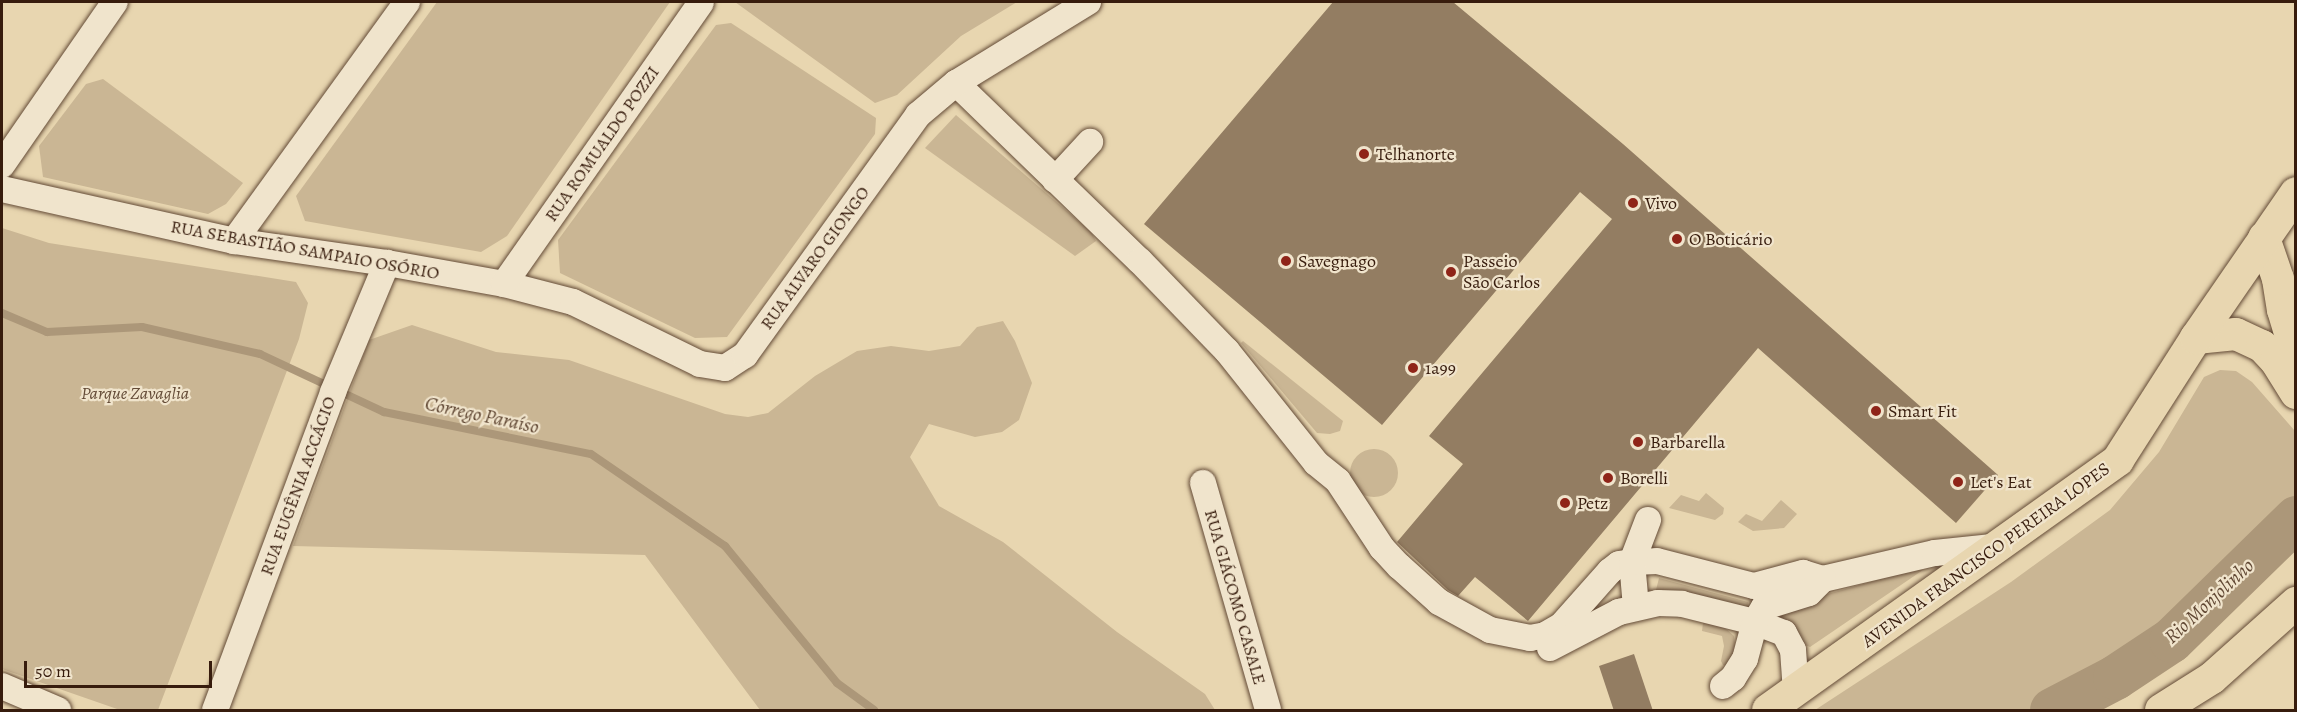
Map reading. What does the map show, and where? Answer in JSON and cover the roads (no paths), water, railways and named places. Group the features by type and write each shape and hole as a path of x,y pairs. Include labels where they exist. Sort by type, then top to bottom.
{"main road":[{"name":"AVENIDA FRANCISCO PEREIRA LOPES","path":"1768,711 2002,546 2118,460 2196,338 2295,193"},
{"path":"2264,238 2278,279 2283,310 2295,353"},
{"path":"2196,338 2236,334 2262,346 2276,361 2295,393"},
{"path":"2161,711 2212,678 2295,603"}],"street":[{"path":"2,165 115,2"},
{"path":"234,241 408,2"},
{"name":"RUA ALVARO GIONGO","path":"504,284 573,302 700,364 725,368 745,355 918,115 956,83 1088,2"},
{"name":"RUA ROMUALDO POZZI","path":"504,284 700,3"},
{"path":"956,83 1140,261 1227,351 1316,463 1338,481 1382,548 1420,587 1465,618 1490,630 1530,638 1545,635 1562,625 1619,564 1657,561 1754,586 1803,573 1823,579 1935,553 2002,546"},
{"path":"1055,180 1089,142"},
{"name":"RUA SEBASTIÃO SAMPAIO OSÓRIO","path":"2,189 234,241 387,263 504,284"},
{"name":"RUA EUGÊNIA ACCÁCIO","path":"215,711 333,392 387,263"},
{"path":"1316,463 1326,492 1369,556 1404,594 1452,627 1477,639 1527,653 1552,647 1619,612 1658,603 1682,604 1755,622 1784,633 1793,650 1796,692"},
{"name":"RUA GIÁCOMO CASALE","path":"1203,483 1268,711"},
{"path":"1636,608 1632,562 1648,520"},
{"path":"1724,686 1733,678 1745,659 1755,622 1764,607 1809,593 1823,579"},
{"path":"1461,593 1513,636"},
{"path":"2,686 58,711"}],"waterway":[{"name":"Córrego Paraíso","path":"2,313 47,332 142,327 260,354 384,412 591,454 725,546 837,683 874,710"},
{"name":"Rio Monjolinho","path":"2052,710 2115,677 2171,640 2296,518"}],"place":[{"name":"Telhanorte","path":"1364,154"},
{"name":"Vivo","path":"1633,203"},
{"name":"O Boticário","path":"1677,239"},
{"name":"Savegnago","path":"1286,261"},
{"name":"Passeio São Carlos","path":"1451,272"},
{"name":"1a99","path":"1413,368"},
{"name":"Smart Fit","path":"1876,411"},
{"name":"Barbarella","path":"1638,442"},
{"name":"Borelli","path":"1608,478"},
{"name":"Let's Eat","path":"1958,482"},
{"name":"Petz","path":"1565,503"}],"park label":[{"name":"Parque Zavaglia","path":"135,393"}]}
